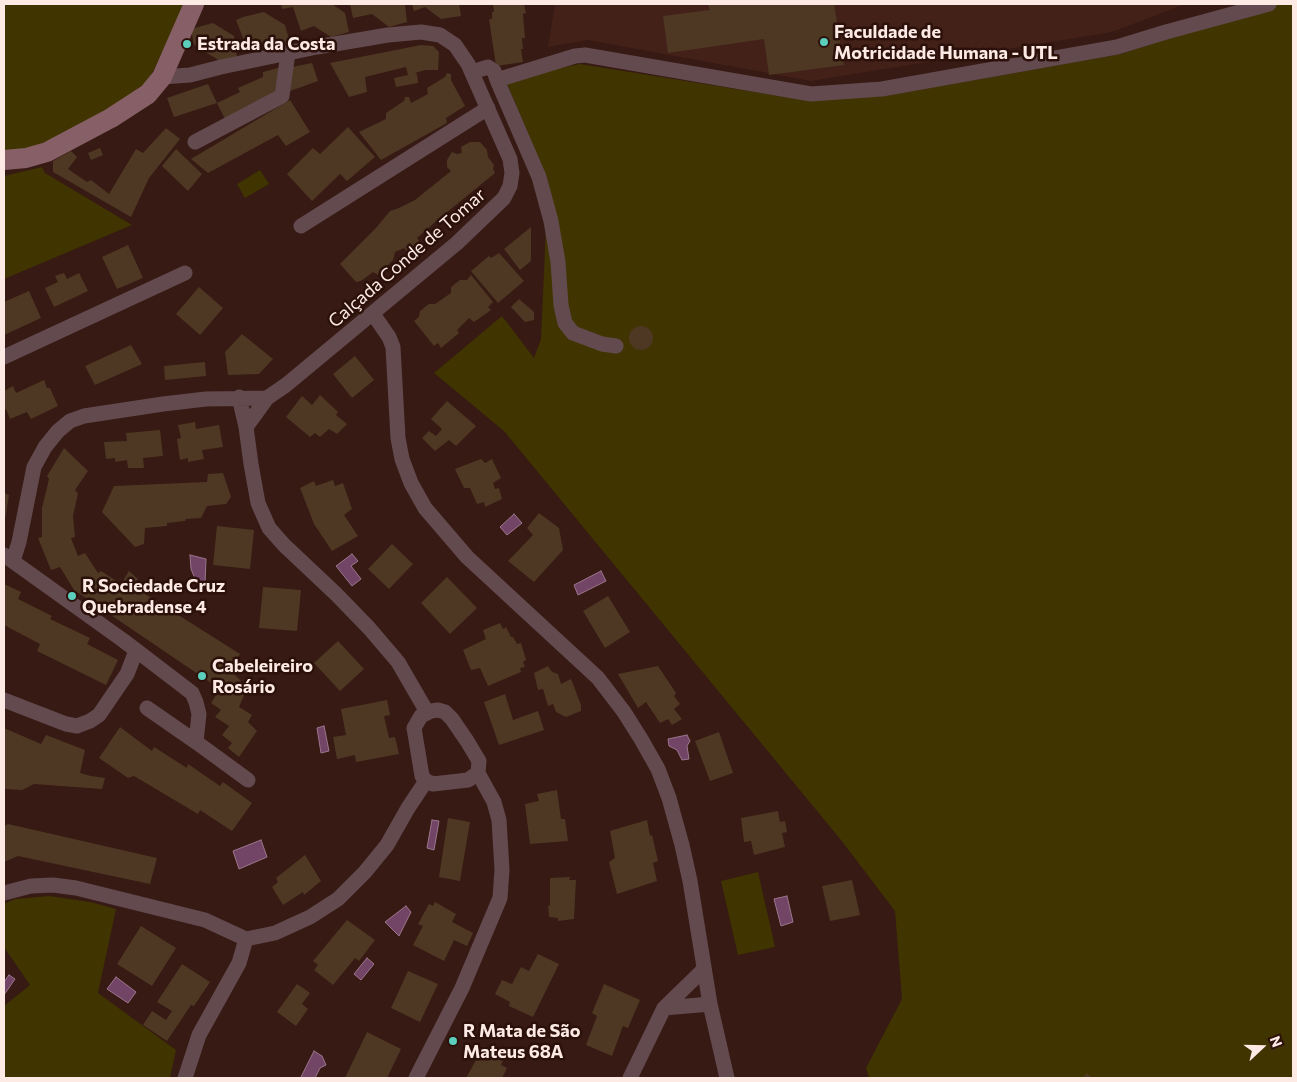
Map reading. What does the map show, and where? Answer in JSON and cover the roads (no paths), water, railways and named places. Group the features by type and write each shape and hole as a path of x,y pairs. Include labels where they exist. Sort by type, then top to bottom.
{"street":[{"path":"4,160 37,156 71,141 133,105 148,94 162,77 194,4"},
{"path":"497,80 575,56 585,55 811,94 882,89 1117,47 1269,4"},
{"name":"Calçada Conde de Tomar","path":"162,77 190,75 288,53 388,35 421,32 440,36 448,40 462,53 510,159 512,173 510,186 504,198 480,223 373,314 286,385 266,398"},
{"path":"195,142 282,96 288,53"},
{"path":"472,72 488,67 494,72 539,177 555,242 561,305 565,324 573,333 602,344 616,346"},
{"path":"301,226 488,108"},
{"path":"4,358 185,273"},
{"path":"373,314 389,337 393,347 398,438 402,459 411,483 425,508 467,557 598,678 642,739 658,769 669,798 682,845 710,1004 727,1078"},
{"path":"196,742 199,714 192,693 8,558 19,542 34,467 45,447 58,431 70,421 105,412 163,404 238,397 266,398"},
{"path":"238,397 246,426 250,464 258,503 270,528 284,546 330,588 369,628 398,662 427,712"},
{"path":"246,426 266,398"},
{"path":"4,700 66,724 77,726 90,722 99,715 127,674 136,651"},
{"path":"147,708 248,780"},
{"path":"416,1078 462,988 500,898 502,870 499,820 494,802 478,773 479,761 452,719 445,712 438,710 427,712 417,721 414,728 422,776 426,781 439,784 461,782 468,780 478,773"},
{"path":"4,893 31,886 53,885 76,888 205,920 246,939 275,933 310,917 338,899 365,872 387,845 426,781"},
{"path":"185,1078 199,1035 240,963 246,939"},
{"path":"630,1078 664,1008 704,970"},
{"path":"664,1008 710,1004"}],"place":[{"name":"Faculdade de Motricidade Humana - UTL","path":"824,42"},
{"name":"Estrada da Costa","path":"187,44"},
{"name":"R Sociedade Cruz Quebradense 4","path":"72,596"},
{"name":"Cabeleireiro Rosário","path":"202,676"},
{"name":"R Mata de São Mateus 68A","path":"453,1041"}]}
